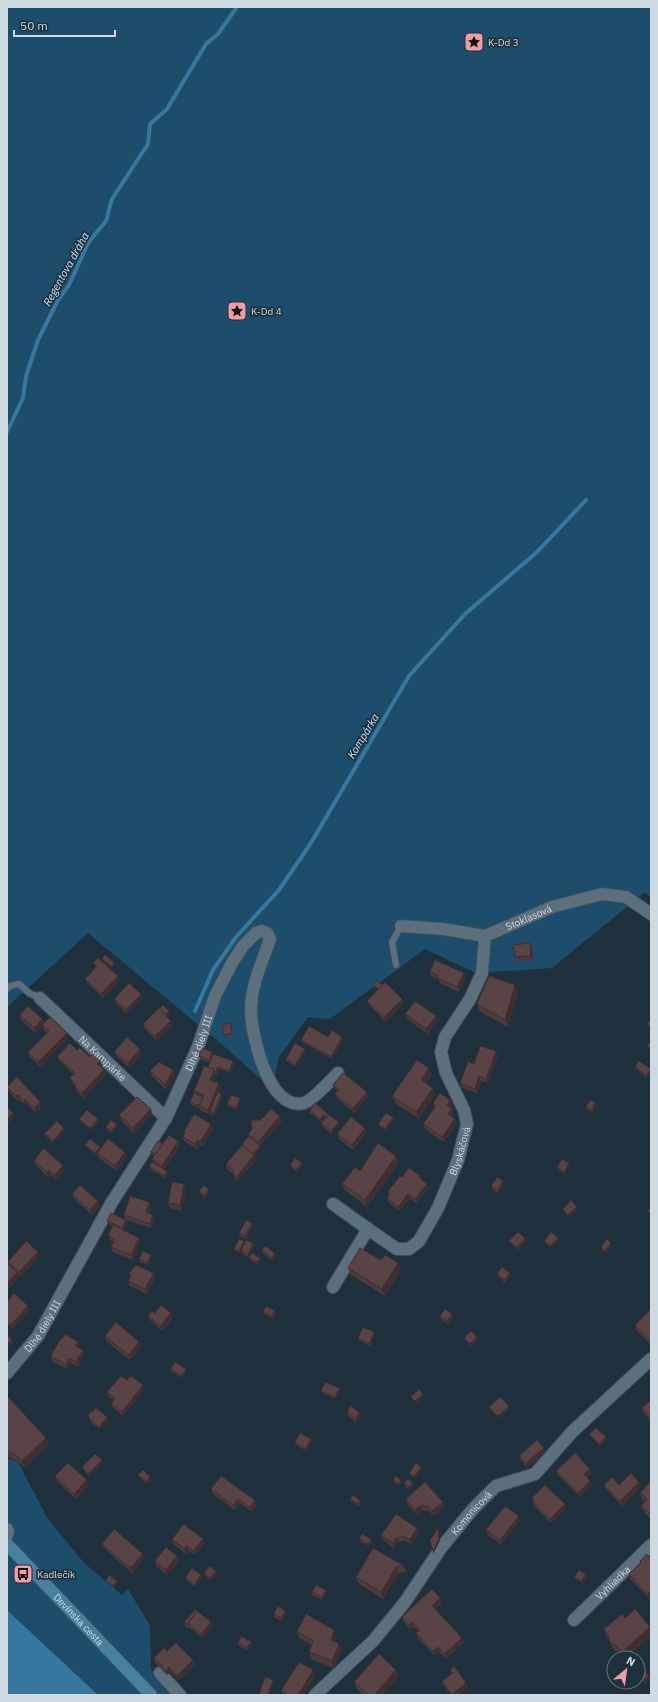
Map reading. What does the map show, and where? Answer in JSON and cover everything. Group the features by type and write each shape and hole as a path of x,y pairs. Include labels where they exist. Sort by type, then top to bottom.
{"street":[{"name":"Stoklasová","path":"485,936 552,907 602,894 626,897 651,914"},
{"path":"401,926 443,929 485,936"},
{"name":"Dlhé diely III","path":"7,1374 38,1336 112,1202 166,1118 198,1047 215,996 243,946 256,933 262,931 267,933 270,939 259,967 253,990 251,1010 255,1041 266,1074 283,1099 296,1104 306,1103 338,1073"},
{"name":"Blyskáčová","path":"333,1204 397,1249 409,1249 419,1241 438,1208 458,1160 467,1124 464,1110 446,1073 440,1052 445,1036 470,999 482,973 485,936"},
{"name":"Na Kampárke","path":"40,998 166,1118"},
{"path":"333,1287 368,1229"},
{"name":"Komonicová","path":"315,1695 373,1641 405,1602 441,1548 473,1509 496,1486 535,1474 572,1432 651,1358"},
{"path":"7,1529 7,1535"},
{"name":"Devínska cesta","path":"7,1544 151,1695"},
{"name":"Vyhliadka","path":"574,1620 651,1544"},
{"path":"160,1672 180,1695"}],"lane":[{"path":"396,965 392,942 401,926"},
{"path":"7,989 10,986 18,984 29,993 40,998"}],"shaded area":[{"path":"7,7 651,7 651,898 645,892 552,968 476,973 425,949 330,1019 308,1017 279,1057 272,1089 226,1048 88,933 7,1007"},
{"path":"7,1458 18,1462 48,1519 84,1563 122,1595 128,1589 150,1626 151,1669 174,1695 98,1695 7,1610"},
{"path":"7,1610 98,1695 7,1695"}],"building":[{"path":"530,943 531,956 515,957 513,945"},
{"path":"105,955 114,962 111,966 102,959"},
{"path":"98,958 118,976 101,994 85,979 97,966 93,963"},
{"path":"435,960 464,973 457,987 439,979 437,975 430,972"},
{"path":"489,976 515,985 505,1020 477,1004"},
{"path":"377,980 382,985 378,989 373,984"},
{"path":"385,982 402,999 384,1017 367,1001"},
{"path":"129,983 141,994 126,1010 114,999"},
{"path":"415,1001 436,1016 426,1029 405,1014"},
{"path":"163,1005 169,1011 166,1015 159,1009"},
{"path":"28,1006 42,1019 34,1028 20,1015"},
{"path":"159,1008 171,1021 155,1036 143,1024"},
{"path":"50,1017 67,1033 38,1062 28,1052 49,1031 42,1025"},
{"path":"651,1019 651,1027 647,1024"},
{"path":"230,1023 232,1033 224,1035 222,1025"},
{"path":"309,1026 328,1037 332,1030 342,1037 331,1057 301,1040"},
{"path":"127,1037 140,1049 128,1063 114,1052"},
{"path":"651,1041 651,1049 647,1046"},
{"path":"70,1043 77,1050 80,1048 90,1057 93,1054 100,1061 97,1064 104,1070 82,1093 75,1087 76,1085 70,1078 75,1073 57,1057"},
{"path":"295,1043 305,1049 295,1065 286,1059"},
{"path":"480,1046 496,1051 486,1079 479,1076 475,1089 460,1083 468,1062 474,1064"},
{"path":"202,1048 212,1052 209,1060 199,1056"},
{"path":"213,1054 233,1061 229,1071 218,1067 216,1072 214,1072 214,1070 208,1067"},
{"path":"417,1060 429,1068 421,1080 433,1088 416,1112 392,1096"},
{"path":"639,1061 651,1069 646,1075 635,1067"},
{"path":"159,1062 173,1070 165,1085 150,1071"},
{"path":"204,1066 214,1070 210,1080 219,1083 208,1110 199,1106 204,1095 194,1091"},
{"path":"343,1073 367,1092 353,1108 335,1094 339,1090 333,1085"},
{"path":"17,1077 40,1102 34,1108 25,1099 24,1101 18,1095 16,1096 7,1087"},
{"path":"194,1093 203,1097 199,1106 190,1102"},
{"path":"217,1093 221,1094 214,1113 210,1111"},
{"path":"440,1093 450,1100 447,1105 452,1108 448,1114 455,1119 442,1137 423,1124 436,1106 433,1103"},
{"path":"231,1095 240,1098 236,1108 227,1104"},
{"path":"137,1097 151,1109 133,1128 119,1115"},
{"path":"590,1100 595,1102 592,1110 586,1107"},
{"path":"315,1103 328,1114 326,1117 324,1115 320,1119 310,1110"},
{"path":"7,1107 13,1113 7,1119"},
{"path":"271,1109 280,1116 258,1142 248,1134 252,1129 251,1120 261,1120"},
{"path":"87,1110 98,1119 90,1128 79,1119"},
{"path":"386,1113 393,1117 385,1129 378,1124"},
{"path":"194,1114 211,1124 201,1141 198,1140 195,1144 183,1137 184,1131"},
{"path":"329,1115 339,1122 331,1131 321,1123"},
{"path":"351,1117 365,1128 352,1145 337,1134"},
{"path":"111,1120 117,1124 111,1131 106,1127"},
{"path":"57,1121 64,1128 53,1141 45,1133"},
{"path":"169,1135 178,1141 162,1166 152,1159"},
{"path":"249,1136 260,1146 253,1154 243,1146 243,1143"},
{"path":"90,1139 100,1147 95,1153 85,1145"},
{"path":"108,1139 125,1152 115,1166 97,1153"},
{"path":"158,1141 163,1144 155,1155 151,1152"},
{"path":"378,1143 396,1156 365,1200 342,1184 355,1167 360,1171"},
{"path":"242,1145 254,1155 237,1177 233,1174 233,1170 226,1164"},
{"path":"43,1149 45,1149 63,1166 54,1175 49,1170 47,1173 34,1161"},
{"path":"295,1158 302,1163 296,1170 290,1165"},
{"path":"562,1159 569,1163 564,1172 557,1167"},
{"path":"152,1162 167,1171 164,1176 149,1167"},
{"path":"409,1168 420,1176 419,1178 427,1184 415,1199 408,1194 398,1207 387,1198 390,1193 388,1191 400,1176 402,1177"},
{"path":"497,1177 503,1181 498,1190 491,1186"},
{"path":"172,1182 184,1184 180,1205 168,1203"},
{"path":"80,1185 98,1201 90,1210 72,1194"},
{"path":"204,1185 209,1190 204,1195 199,1191"},
{"path":"130,1196 149,1202 146,1213 153,1215 150,1224 124,1215"},
{"path":"571,1200 577,1207 568,1215 563,1209"},
{"path":"651,1207 651,1214 648,1211"},
{"path":"111,1213 126,1220 122,1228 107,1221"},
{"path":"246,1220 252,1223 245,1236 239,1233"},
{"path":"113,1225 139,1238 131,1255 111,1247 115,1239 108,1235"},
{"path":"518,1232 525,1238 517,1247 509,1241"},
{"path":"551,1232 558,1238 550,1246 544,1241"},
{"path":"239,1239 244,1241 239,1251 234,1249"},
{"path":"607,1239 611,1243 605,1251 601,1247"},
{"path":"246,1240 253,1243 248,1254 241,1251"},
{"path":"26,1241 38,1252 19,1272 8,1262"},
{"path":"266,1246 275,1254 271,1258 262,1250"},
{"path":"360,1248 381,1260 385,1255 398,1263 382,1289 348,1268"},
{"path":"143,1251 151,1255 147,1263 139,1259"},
{"path":"252,1253 260,1258 257,1262 249,1258"},
{"path":"7,1263 17,1272 7,1283"},
{"path":"136,1265 154,1273 145,1289 128,1281 131,1276 129,1273"},
{"path":"502,1267 510,1273 505,1280 497,1274"},
{"path":"14,1293 28,1306 11,1325 7,1321 7,1302"},
{"path":"161,1305 171,1313 160,1326 148,1316 152,1311 155,1313"},
{"path":"266,1306 275,1311 272,1316 263,1312"},
{"path":"445,1309 452,1314 447,1321 440,1316"},
{"path":"651,1309 651,1342 635,1325"},
{"path":"116,1322 139,1342 128,1355 105,1336"},
{"path":"363,1327 374,1332 369,1344 358,1338"},
{"path":"471,1331 477,1337 470,1344 464,1338"},
{"path":"65,1334 78,1342 75,1346 83,1350 76,1362 69,1358 66,1365 51,1356 61,1338 62,1339"},
{"path":"7,1335 12,1340 7,1344"},
{"path":"175,1362 186,1369 181,1376 171,1369"},
{"path":"121,1376 127,1380 131,1376 143,1385 122,1412 111,1404 115,1398 107,1392"},
{"path":"325,1382 339,1388 335,1397 321,1391"},
{"path":"419,1389 423,1394 415,1401 411,1397"},
{"path":"8,1397 46,1438 22,1461 7,1450"},
{"path":"500,1397 509,1406 498,1416 489,1407"},
{"path":"651,1400 651,1418 642,1408"},
{"path":"351,1406 360,1413 355,1419 347,1412"},
{"path":"96,1408 107,1417 99,1427 90,1420 88,1415"},
{"path":"596,1428 606,1437 599,1444 589,1434"},
{"path":"300,1433 311,1439 305,1449 295,1442"},
{"path":"537,1440 544,1448 526,1463 519,1456"},
{"path":"575,1453 590,1469 584,1474 590,1481 578,1493 556,1471"},
{"path":"95,1454 102,1460 88,1474 82,1467"},
{"path":"68,1463 87,1480 74,1494 55,1476"},
{"path":"416,1463 421,1467 414,1477 409,1473"},
{"path":"143,1470 150,1477 146,1481 138,1475"},
{"path":"631,1473 639,1482 620,1501 604,1485 612,1477 619,1485"},
{"path":"221,1476 255,1500 250,1508 238,1499 233,1505 211,1489"},
{"path":"396,1476 401,1480 398,1484 393,1480"},
{"path":"408,1479 413,1483 409,1487 404,1483"},
{"path":"651,1481 651,1514 641,1506 647,1499 640,1493"},
{"path":"425,1482 443,1502 432,1511 428,1506 420,1506 415,1510 406,1499"},
{"path":"545,1485 565,1504 550,1519 533,1502 534,1500 532,1498"},
{"path":"353,1495 360,1501 358,1504 350,1499"},
{"path":"505,1506 519,1516 500,1540 486,1530"},
{"path":"396,1514 417,1528 410,1540 404,1536 396,1538 393,1543 381,1535"},
{"path":"184,1524 203,1539 193,1551 187,1546 184,1549 172,1539"},
{"path":"438,1528 439,1539 433,1551 430,1540"},
{"path":"114,1529 143,1554 130,1568 102,1544"},
{"path":"362,1534 371,1539 368,1544 359,1539"},
{"path":"166,1547 177,1556 166,1570 155,1561"},
{"path":"373,1548 403,1565 396,1567 381,1592 356,1577"},
{"path":"647,1554 651,1559 651,1590 647,1594 629,1574"},
{"path":"210,1566 216,1571 210,1578 204,1573"},
{"path":"192,1568 201,1575 194,1585 185,1578"},
{"path":"579,1570 586,1574 581,1581 574,1577"},
{"path":"109,1575 117,1581 113,1586 106,1580"},
{"path":"316,1585 326,1590 322,1598 312,1592"},
{"path":"432,1589 440,1598 432,1606 462,1638 444,1654 438,1647 433,1651 416,1633 420,1630 412,1622 409,1625 402,1617"},
{"path":"278,1606 285,1611 281,1618 274,1614"},
{"path":"196,1609 199,1612 197,1611 188,1625 184,1622"},
{"path":"635,1609 650,1627 624,1650 620,1650 616,1645 612,1644 604,1629 622,1614 625,1618"},
{"path":"197,1611 211,1622 201,1634 188,1623"},
{"path":"306,1614 334,1630 331,1640 339,1644 332,1661 309,1652 313,1641 297,1631"},
{"path":"241,1636 251,1642 247,1648 238,1643"},
{"path":"176,1643 193,1660 177,1676 169,1667 166,1671 154,1658 164,1648 167,1651"},
{"path":"379,1654 396,1670 374,1695 369,1695 354,1682"},
{"path":"299,1662 313,1670 298,1695 288,1695 281,1691"},
{"path":"454,1666 466,1683 452,1695 442,1681 453,1673 450,1670"},
{"path":"265,1677 273,1680 268,1695 261,1695 259,1694"}],"waterway":[{"name":"Regentova dráha","path":"7,432 23,398 26,376 38,340 58,300 69,285 88,243 106,221 112,199 148,144 150,124 167,109 206,44 218,34 237,7"},
{"name":"Kompárka","path":"195,1011 213,970 236,937 279,890 311,843 409,676 465,614 537,552 586,500"}],"place":[{"name":"K-Dd 3","path":"474,42"},
{"name":"K-Dd 4","path":"237,311"},
{"name":"Kadlečík","path":"23,1574"}]}
